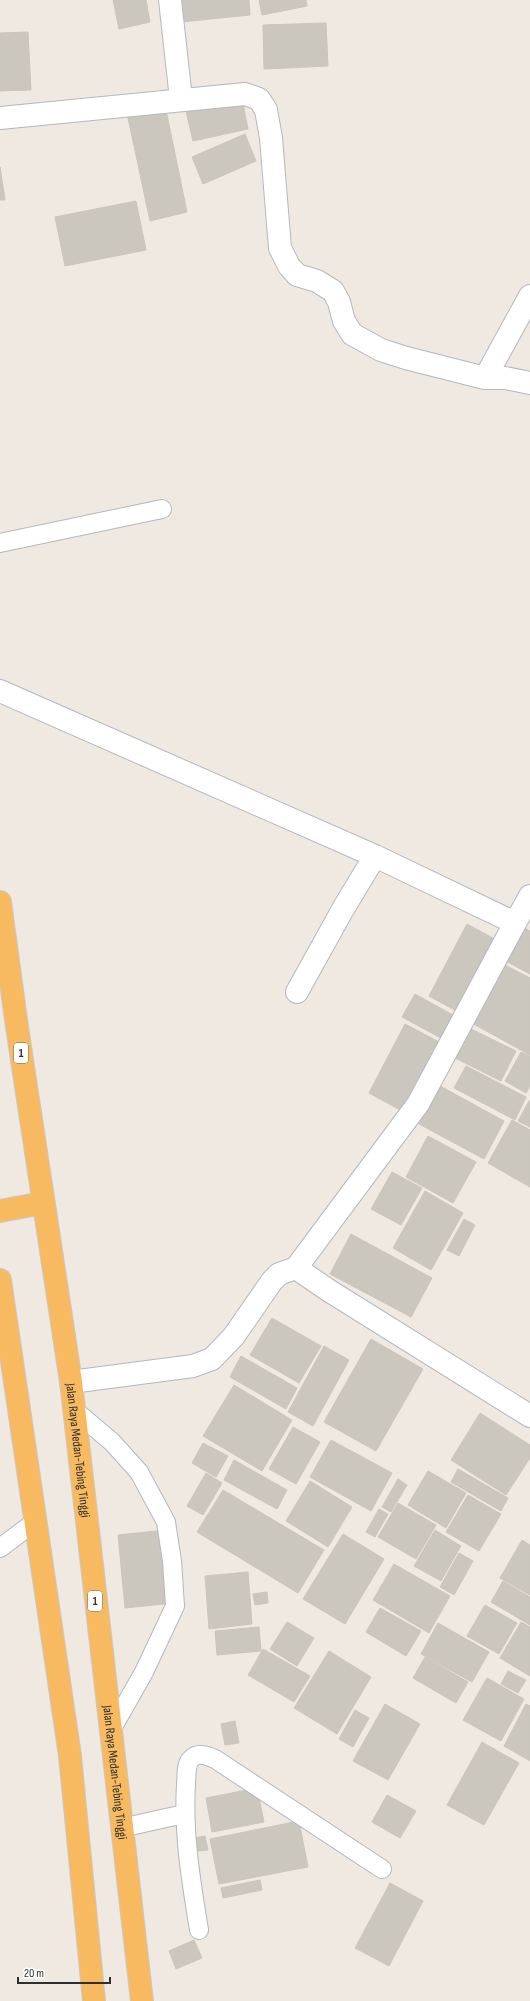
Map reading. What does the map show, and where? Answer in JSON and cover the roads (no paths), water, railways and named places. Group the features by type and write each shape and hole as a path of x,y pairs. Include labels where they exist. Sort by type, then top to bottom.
{"highway":[{"name":"Jalan Raya Medan-Tebing Tinggi","path":"0,902 43,1203 71,1382 142,2001"},
{"path":"0,1211 43,1203"},
{"path":"0,1280 70,1756 94,2001"}],"street":[{"path":"170,0 182,99"},
{"path":"0,118 245,94 259,99 266,110 271,138 280,248 289,266 297,275 317,282 333,291 339,302 344,321 352,334 380,350 445,369 485,378 505,378 530,383"},
{"path":"485,378 530,296"},
{"path":"0,691 375,856 524,912 418,1104 296,1268 279,1274 272,1281 234,1336 212,1359 193,1366 71,1382"},
{"path":"297,992 342,909 375,856"},
{"path":"296,1268 328,1290 530,1416"}],"lane":[{"path":"0,543 162,509"},
{"path":"74,1410 112,1442 139,1472 166,1522 172,1561 175,1606 141,1678 110,1732"},
{"path":"0,1548 36,1521"},
{"path":"199,1930 187,1854 184,1814 188,1765 192,1757 207,1755 215,1759 382,1869"},
{"path":"121,1828 184,1814"}]}
